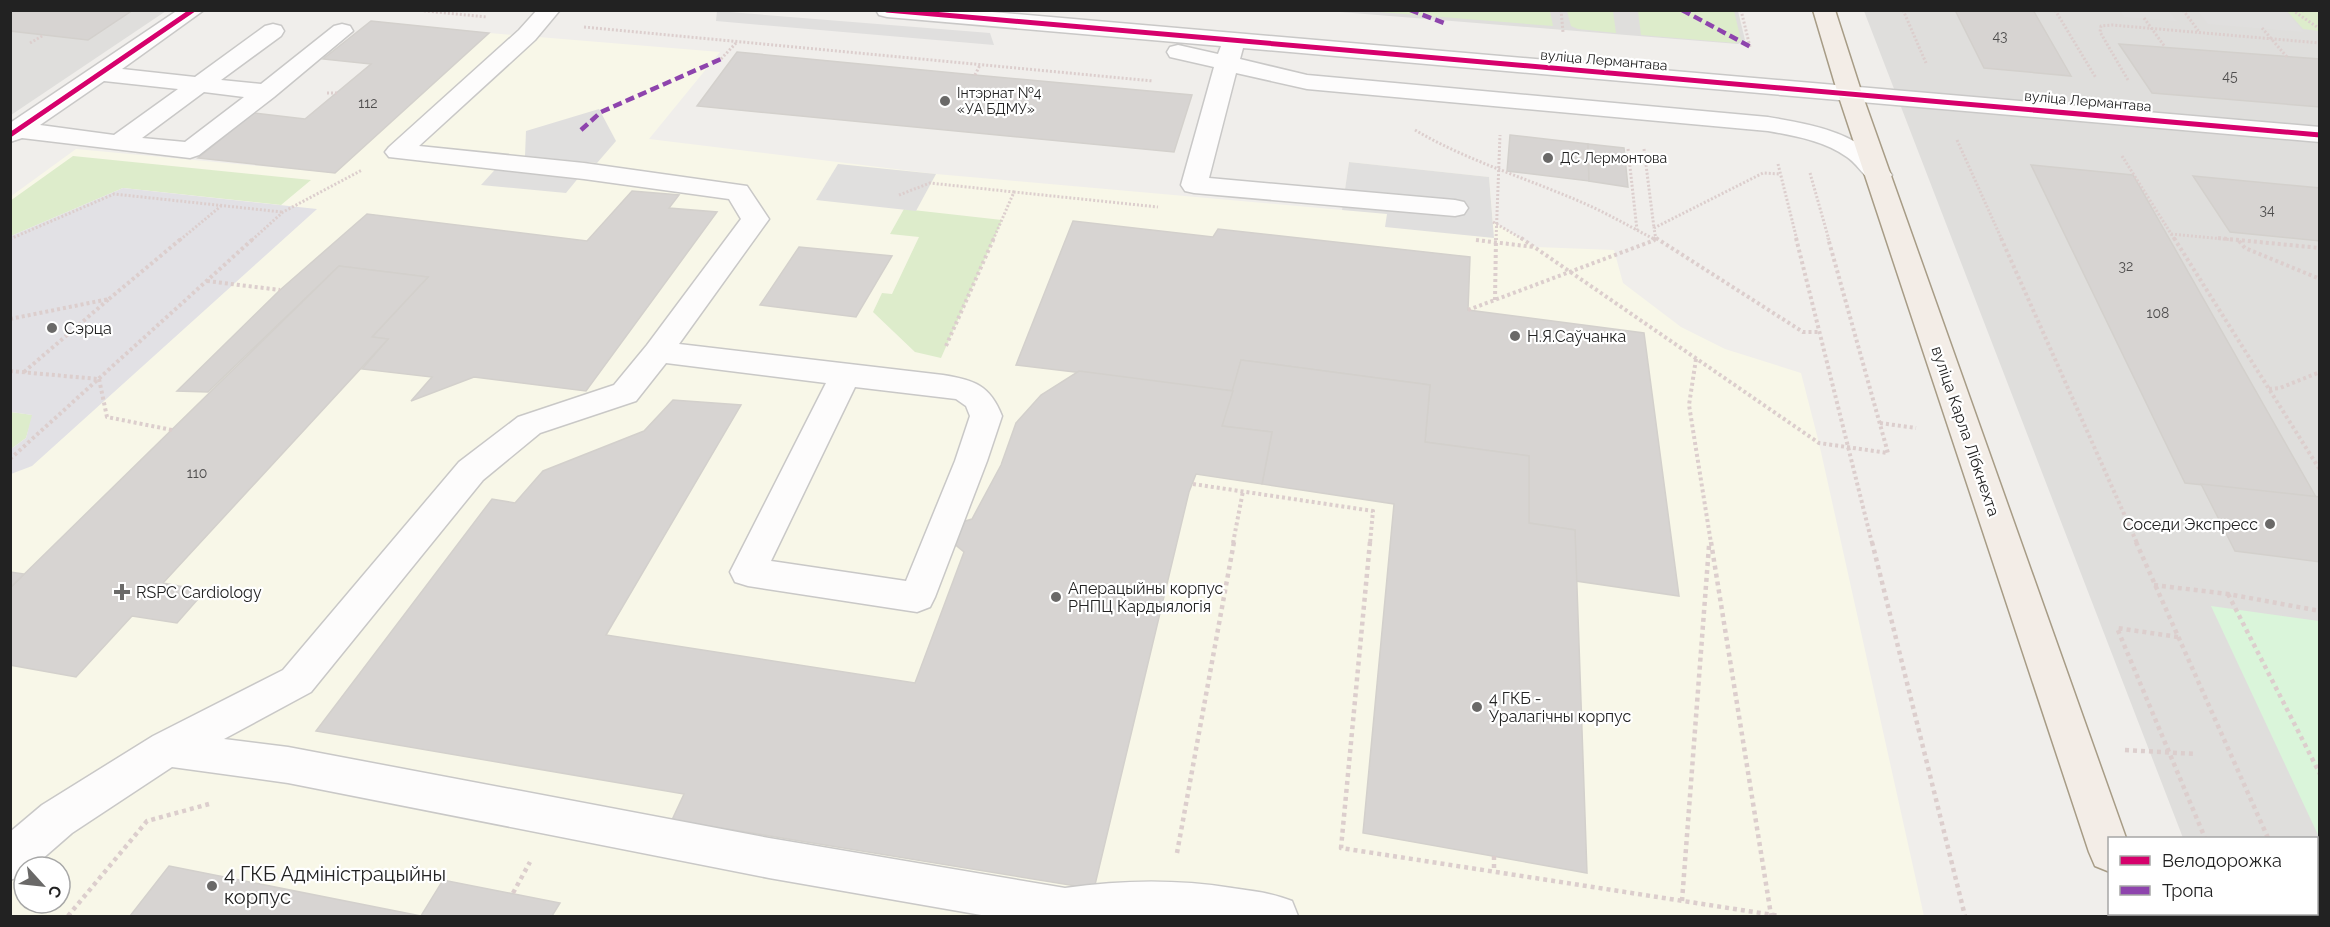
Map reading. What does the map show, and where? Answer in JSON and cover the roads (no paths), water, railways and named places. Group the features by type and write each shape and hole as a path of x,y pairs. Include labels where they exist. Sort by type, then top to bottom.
{"main road":[{"name":"вуліца Карла Лібкнехта","path":"1824,10 1850,93 2108,849"}],"street":[{"path":"14,133 193,10"},
{"path":"887,10 1054,24 1307,82 1768,124 1808,132 1840,142 1864,157 1879,175"},
{"path":"10,860 57,819 167,749 297,681 471,471 529,425 625,393 658,352 755,219 738,192 584,171 398,152 543,16"},
{"path":"119,144 273,31"},
{"path":"14,133 190,150 342,31"},
{"path":"1228,64 1194,185 1455,208"},
{"name":"вуліца Лермантава","path":"1228,64 1850,93 2319,135"},
{"path":"100,74 266,92"},
{"path":"658,352 929,385 966,390 980,400 986,416 971,461 917,597 748,572 846,375"},
{"path":"167,749 288,765 1063,913 1113,902 1276,916"}],"place":[{"name":"Інтэрнат №4 «УА БДМУ»","path":"945,101"},
{"name":"ДС Лермонтова","path":"1548,158"},
{"name":"Сэрца","path":"52,328"},
{"name":"Н.Я.Саўчанка","path":"1515,336"},
{"name":"Соседи Экспресс","path":"2270,524"},
{"name":"RSPC Cardiology","path":"122,592"},
{"name":"Аперацыйны корпус РНПЦ Кардыялогія","path":"1056,597"},
{"name":"4 ГКБ - Уралагічны корпус","path":"1477,707"},
{"name":"4 ГКБ Адміністрацыйны корпус","path":"212,886"}]}
